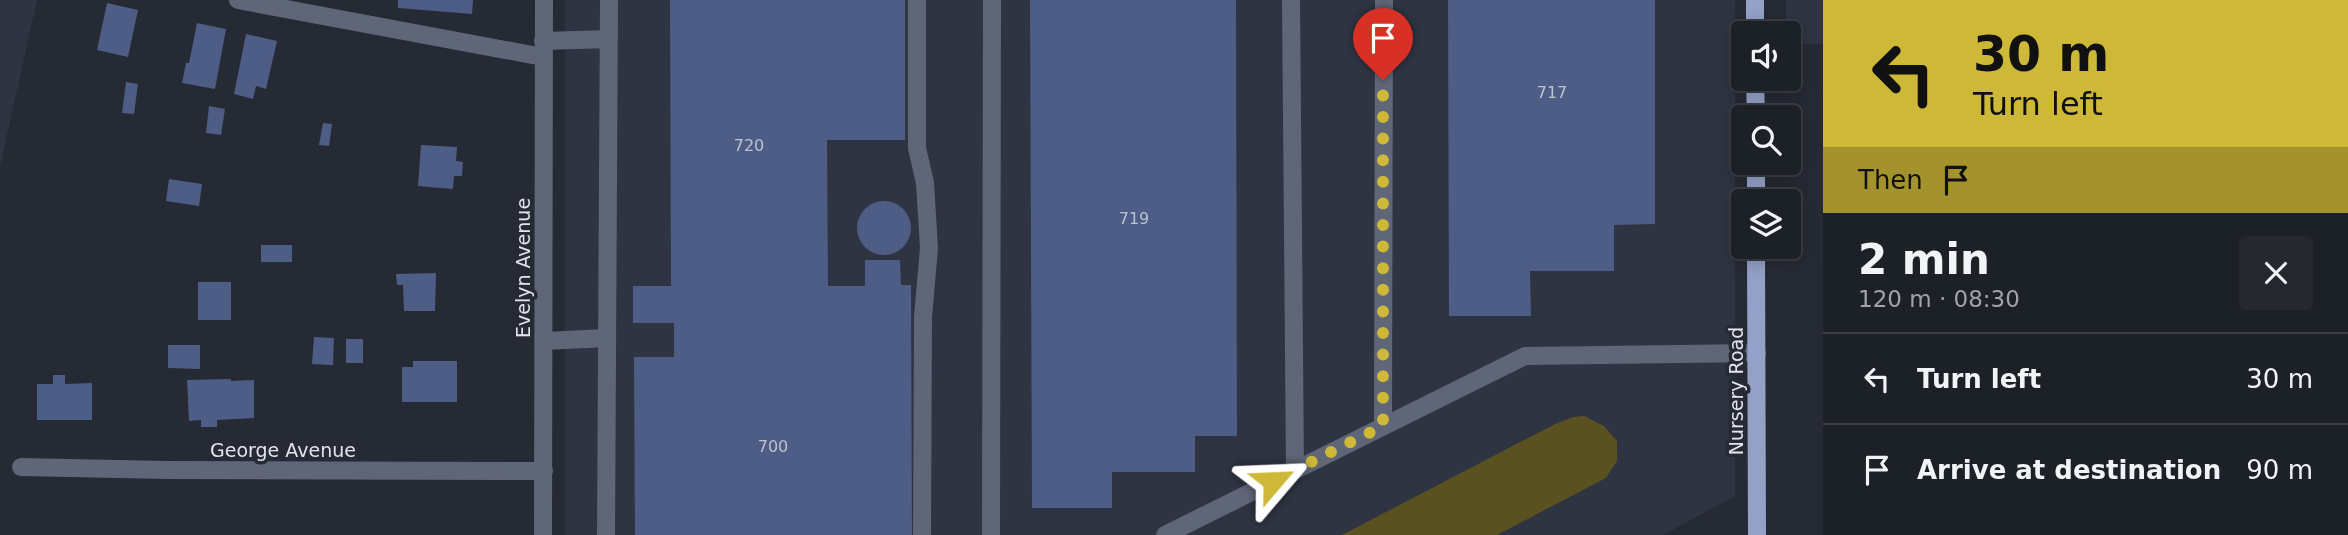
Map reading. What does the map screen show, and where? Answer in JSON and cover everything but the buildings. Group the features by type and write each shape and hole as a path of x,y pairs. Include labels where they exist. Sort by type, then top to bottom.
{"main road":[{"path":"1755,0 1755,21"},
{"name":"Nursery Road","path":"1756,259 1757,535"}],"street":[{"path":"238,0 543,49 609,39"},
{"name":"Evelyn Avenue","path":"544,0 544,535"},
{"path":"606,535 609,0"},
{"path":"917,0 917,148 925,183 929,248 923,317 922,535"},
{"path":"990,535 992,0"},
{"path":"1291,0 1295,470"},
{"path":"1383,426 1384,0"},
{"path":"544,341 607,338"},
{"path":"1165,535 1525,356 1757,353"},
{"name":"George Avenue","path":"21,467 544,471"}],"shaded area":[{"path":"0,0 37,0 0,167"},
{"path":"565,0 1735,0 1735,21 1731,21 1731,91 1735,91 1735,105 1731,105 1731,175 1735,175 1735,189 1731,189 1731,259 1735,259 1735,496 1663,535 565,535"},
{"path":"1786,0 1823,0 1823,44 1801,44 1801,21 1786,21"},
{"path":"1584,416 1604,426 1617,441 1617,461 1606,478 1497,535 1342,535 1555,424"}],"route":[{"path":"1273,481 1383,426 1383,80"}]}
